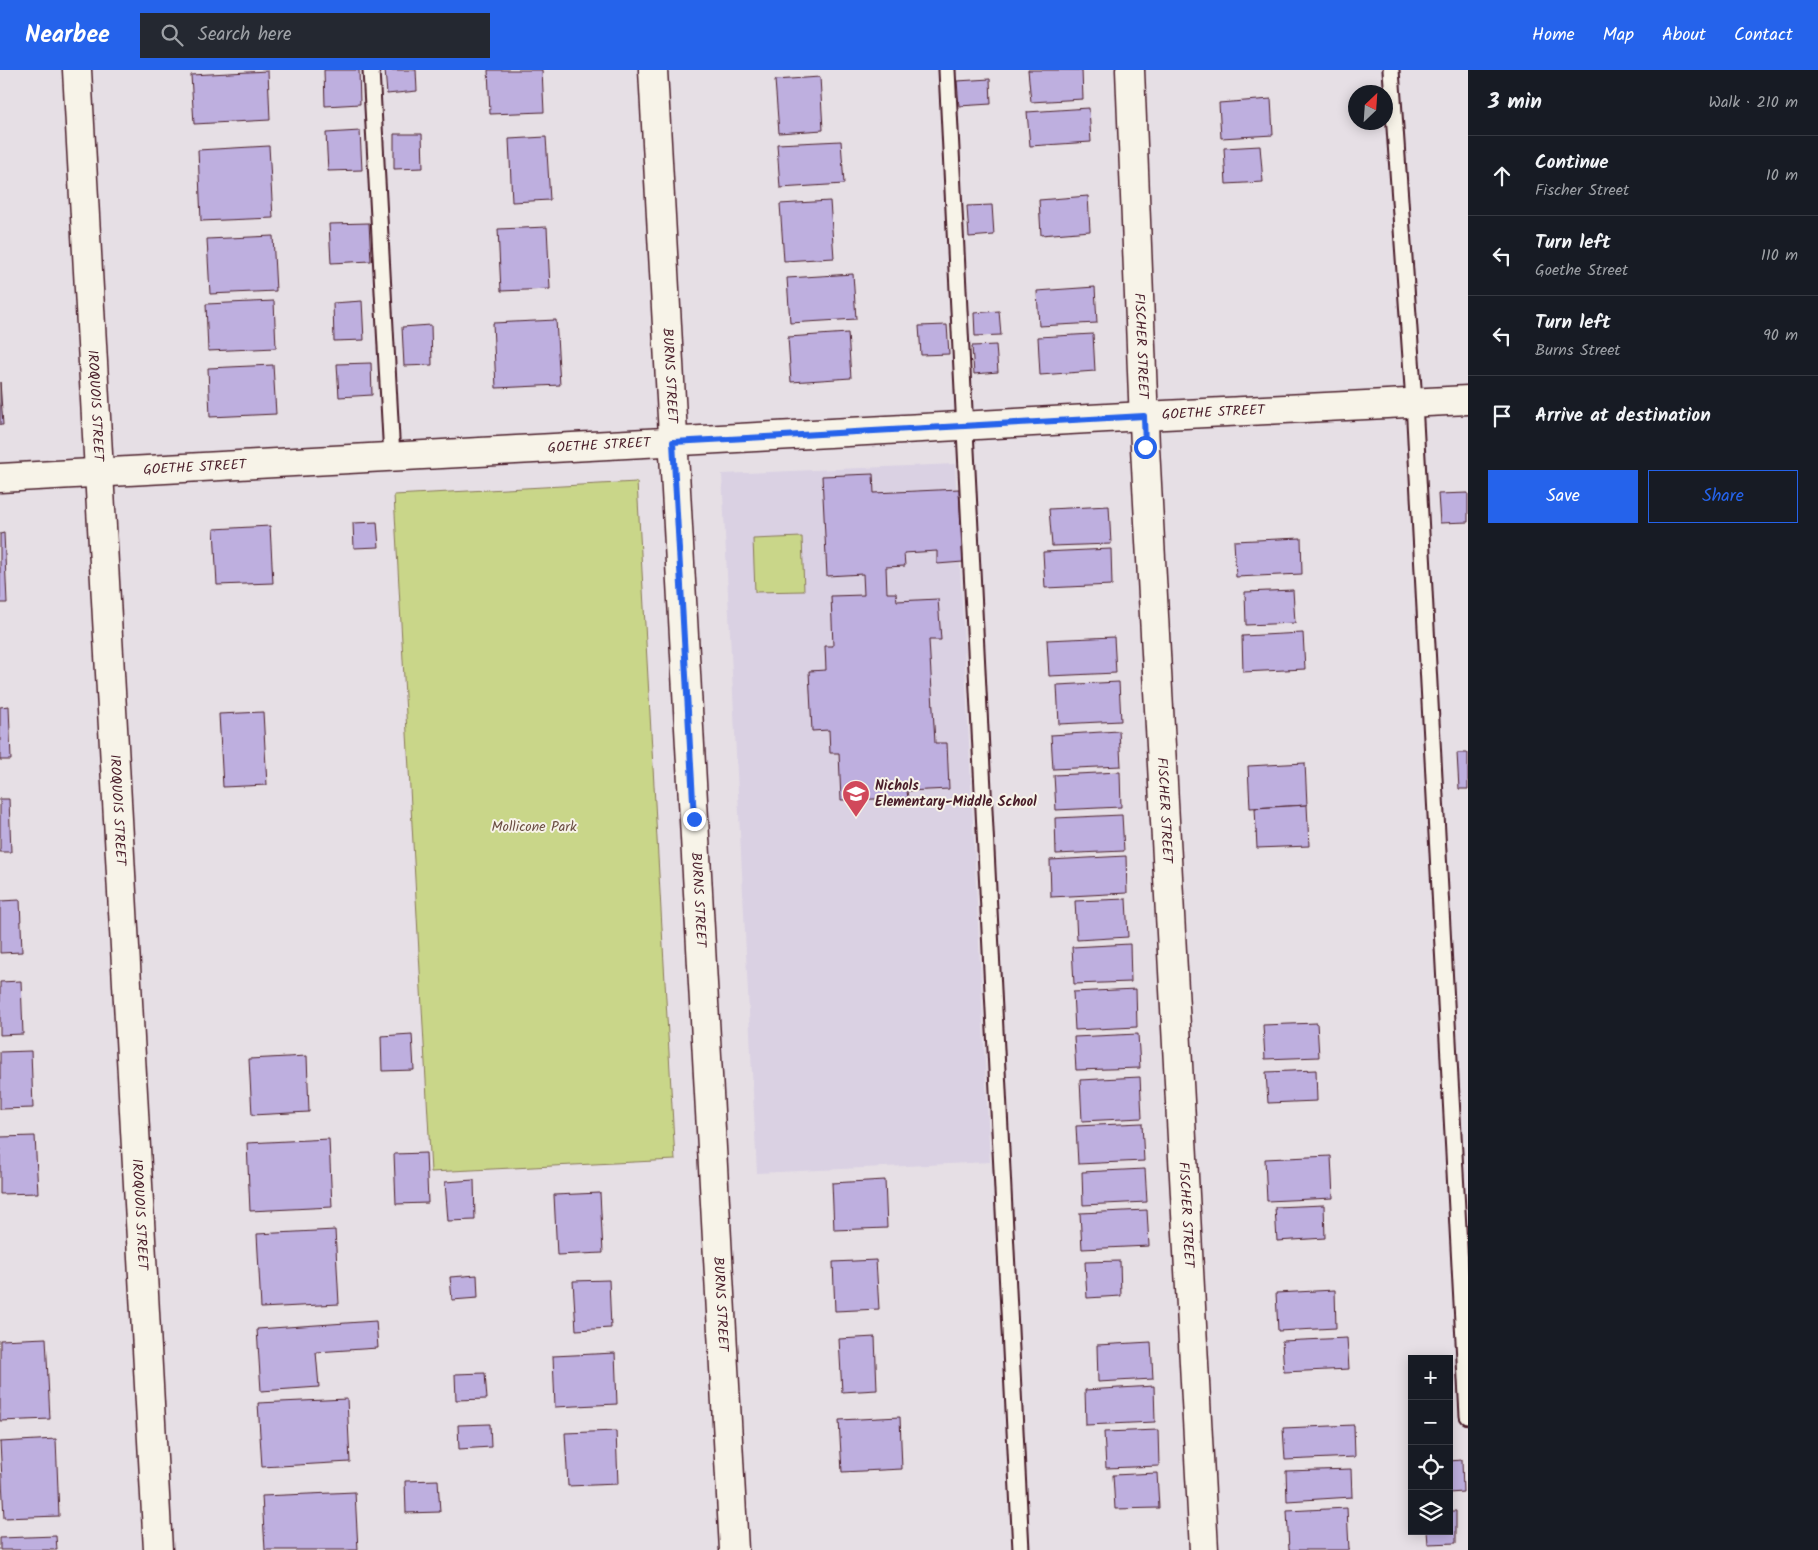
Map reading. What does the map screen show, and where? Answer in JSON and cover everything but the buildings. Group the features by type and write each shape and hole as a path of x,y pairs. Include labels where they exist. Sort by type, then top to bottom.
{"street":[{"name":"IROQUOIS STREET","path":"78,70 158,1550"},
{"name":"BURNS STREET","path":"653,70 734,1550"},
{"name":"FISCHER STREET","path":"1130,70 1144,416 1204,1550"},
{"name":"GOETHE STREET","path":"0,478 1468,400"}],"lane":[{"path":"371,70 392,457"},
{"path":"947,70 1021,1550"},
{"path":"1391,70 1414,402 1468,1416"}],"shaded area":[{"name":"Nichols Elementary-Middle School","path":"955,464 990,1162 757,1173 722,474"}],"green space":[{"name":"Mollicone Park","path":"637,482 675,1160 431,1172 394,495"},
{"path":"802,537 804,591 755,592 753,539"}],"place":[{"name":"Nichols Elementary-Middle School","path":"856,818"}],"route":[{"path":"694,819 673,442 1144,416 1145,447"}]}
